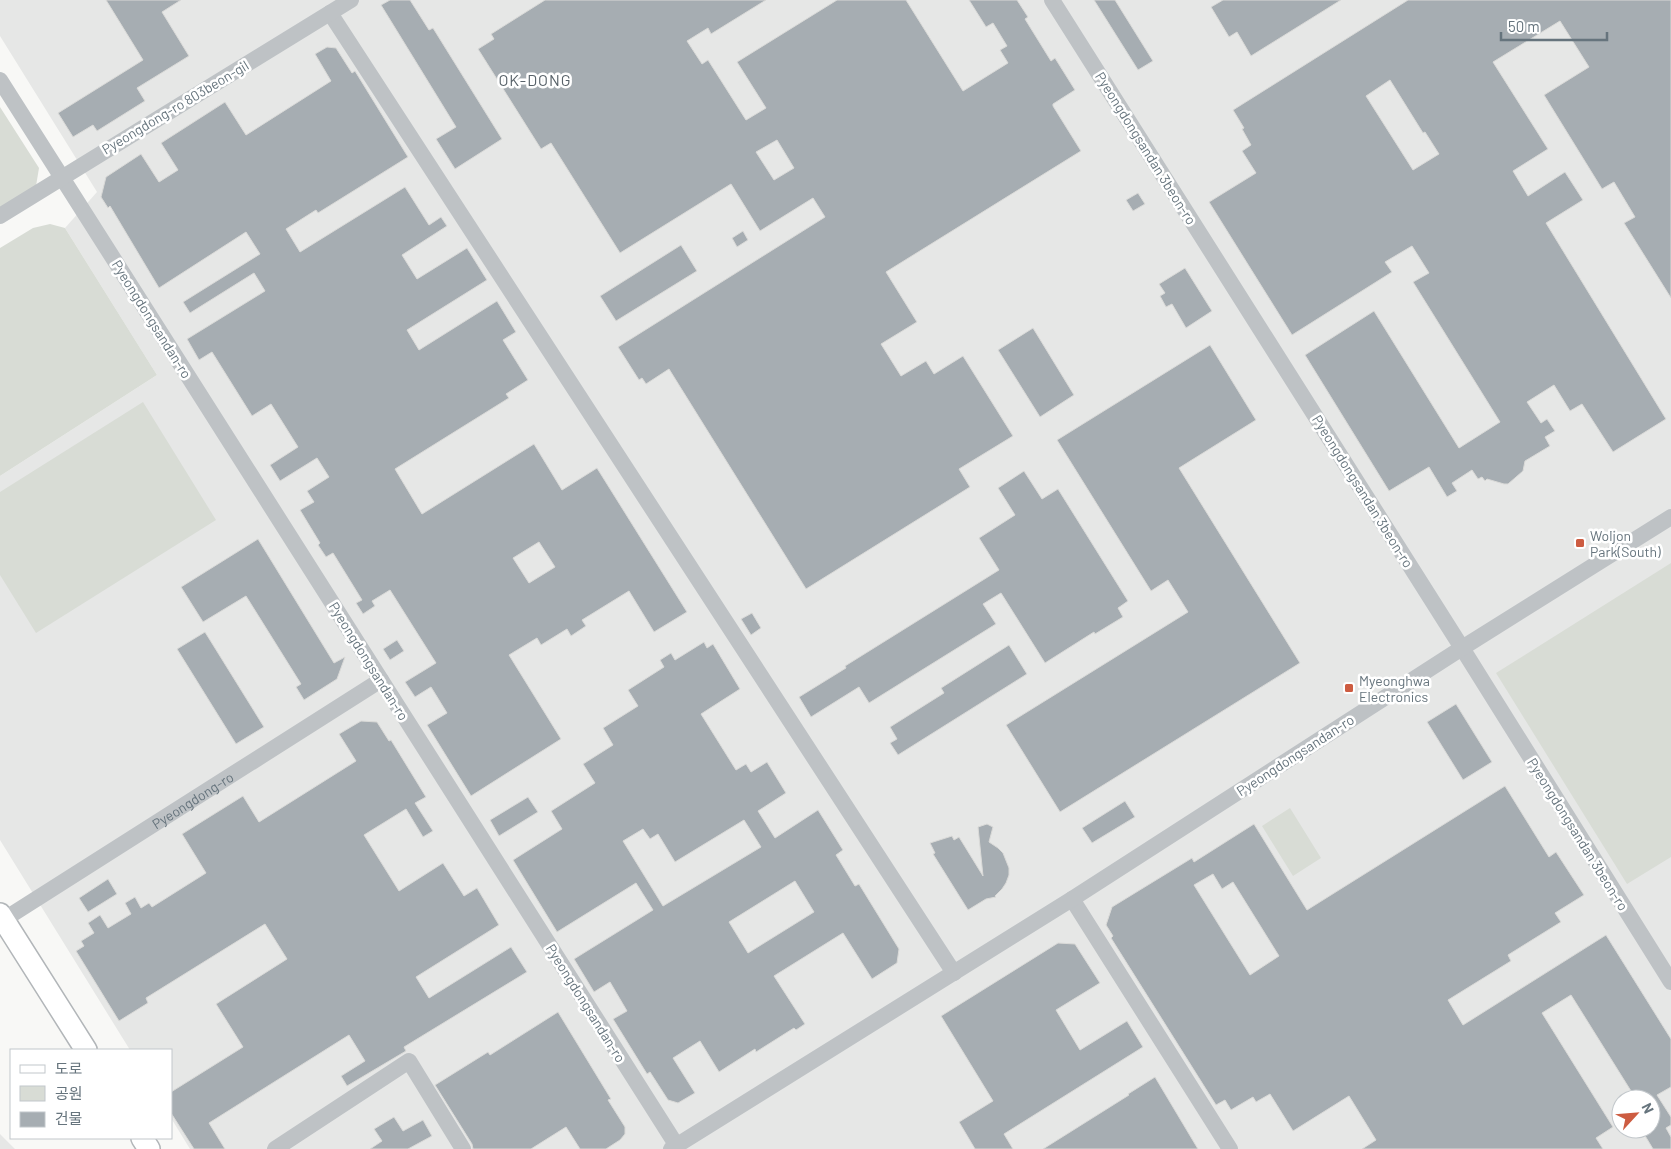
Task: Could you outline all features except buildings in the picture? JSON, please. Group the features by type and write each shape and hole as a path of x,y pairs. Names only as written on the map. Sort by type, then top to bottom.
{"main road":[{"name":"Pyeongdong-ro","path":"1,919 85,1049"}],"street":[{"name":"Pyeongdong-ro 803beon-gil","path":"0,216 351,0"},
{"name":"Pyeongdongsandan 3beon-ro","path":"1052,0 1671,982"},
{"path":"330,13 954,973"},
{"name":"Pyeongdongsandan-ro","path":"0,80 381,680 674,1147 1072,899 1462,648 1671,517"},
{"name":"Pyeongdong-ro","path":"1,919 381,680"},
{"path":"1072,899 1230,1149"},
{"path":"275,1149 409,1061 463,1149"}],"shaded area":[{"path":"0,0 1671,0 1671,1149 190,1149 172,1120 172,1049 129,1049 0,840 0,476 157,375 65,228 97,192 0,36"},
{"path":"0,1134 15,1149 0,1149"}],"green space":[{"path":"0,107 39,168 36,186 0,208"},
{"path":"50,224 65,228 157,375 0,476 0,248 33,228"},
{"path":"143,402 216,520 36,633 0,575 0,492"},
{"path":"1671,563 1671,857 1627,884 1496,673"},
{"path":"1290,808 1321,858 1293,876 1262,826"}],"place":[{"name":"Woljon Park(South)","path":"1580,543"},
{"name":"Myeonghwa Electronics","path":"1349,688"}],"district":[{"name":"OK-DONG","path":"535,79"}]}
